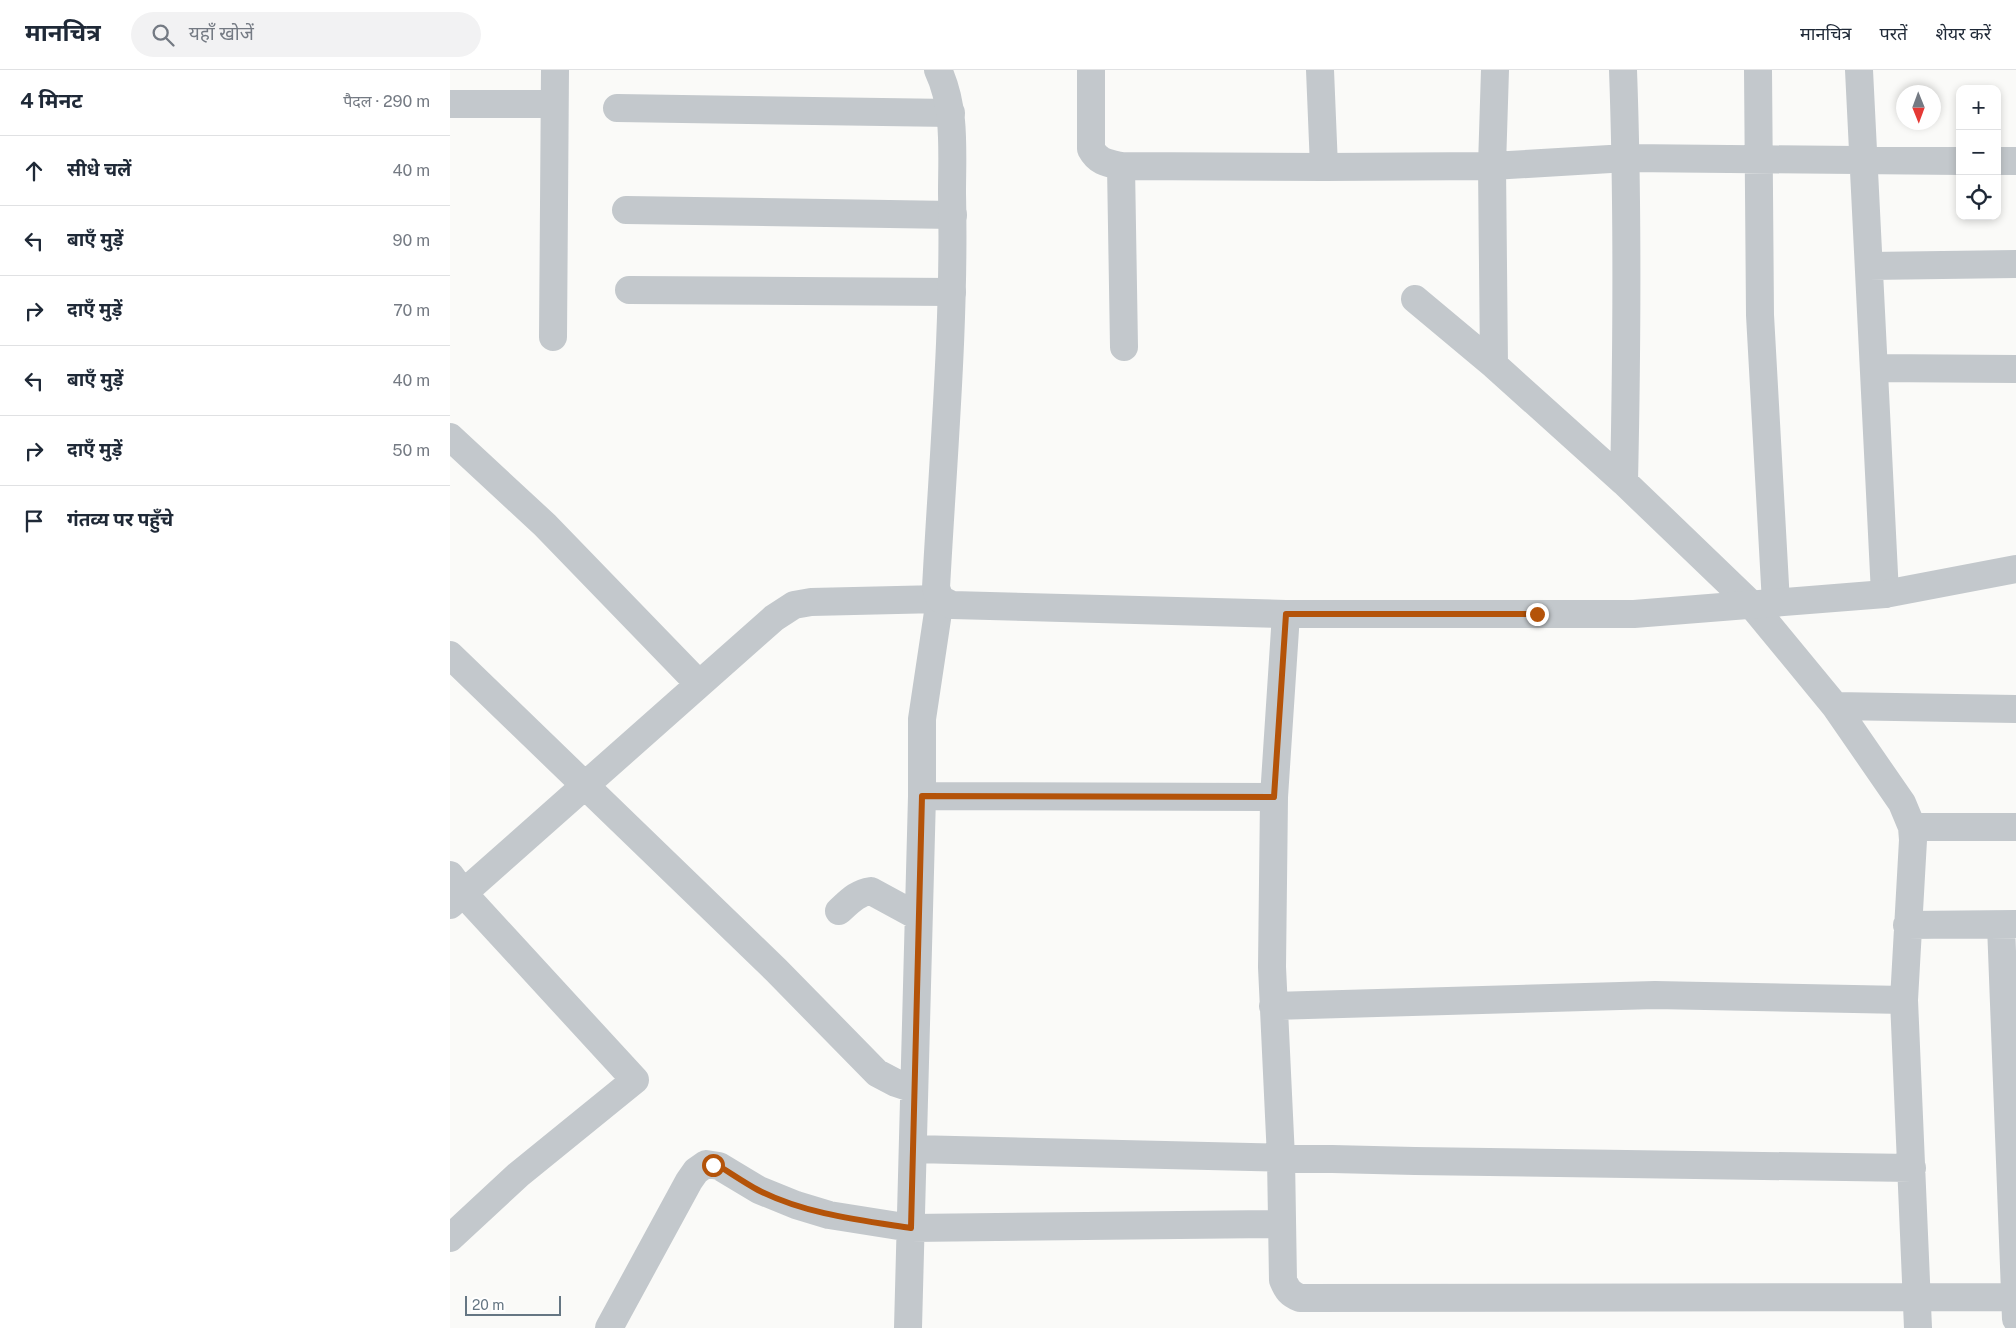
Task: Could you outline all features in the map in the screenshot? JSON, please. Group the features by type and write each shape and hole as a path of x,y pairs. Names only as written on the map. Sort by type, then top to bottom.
{"street":[{"path":"553,337 555,70"},
{"path":"908,1328 922,796 922,719 940,599 936,588 952,292 951,113 943,80 938,70"},
{"path":"1091,70 1091,149 1096,158 1104,163 1121,166 1492,166 1627,158 1956,161"},
{"path":"1320,70 1324,167"},
{"path":"1494,365 1492,166 1495,70"},
{"path":"1623,70 1627,158 1628,319 1624,482"},
{"path":"1758,70 1764,603"},
{"path":"1859,70 1884,594"},
{"path":"450,104 554,104"},
{"path":"617,108 951,113"},
{"path":"2001,161 2016,161"},
{"path":"1121,166 1124,347"},
{"path":"626,210 953,215"},
{"path":"1869,266 2016,264"},
{"path":"629,290 952,292"},
{"path":"1415,299 1494,365 1624,482 1764,603 1902,803 1912,827 1913,840 1904,1000 1918,1328"},
{"path":"1874,368 2016,369"},
{"path":"450,437 545,525 699,684"},
{"path":"450,1238 518,1175 635,1080 454,891 585,785 774,618 794,605 810,602 940,599 952,605 966,606 1286,614 1634,614 1884,594 2016,569"},
{"path":"1286,614 1274,797 1273,1006 1281,1158 1283,1280 1287,1290 1292,1295 1300,1298 2016,1297"},
{"path":"450,655 776,970 877,1073 896,1084 914,1089"},
{"path":"1835,706 2016,709"},
{"path":"922,796 1274,797"},
{"path":"1912,827 2016,827"},
{"path":"839,911 854,897 871,892 918,916"},
{"path":"1907,926 2009,925 2016,1319"},
{"path":"1273,1006 1655,995 1904,1000"},
{"path":"913,1149 1281,1158 1912,1168"},
{"path":"609,1328 689,1181 696,1171 706,1164 719,1166 759,1190 796,1205 829,1215 911,1228 1282,1224"}],"route":[{"path":"713,1165 719,1166 759,1190 796,1205 829,1215 911,1228 922,796 1274,797 1286,614 1537,614"}]}
